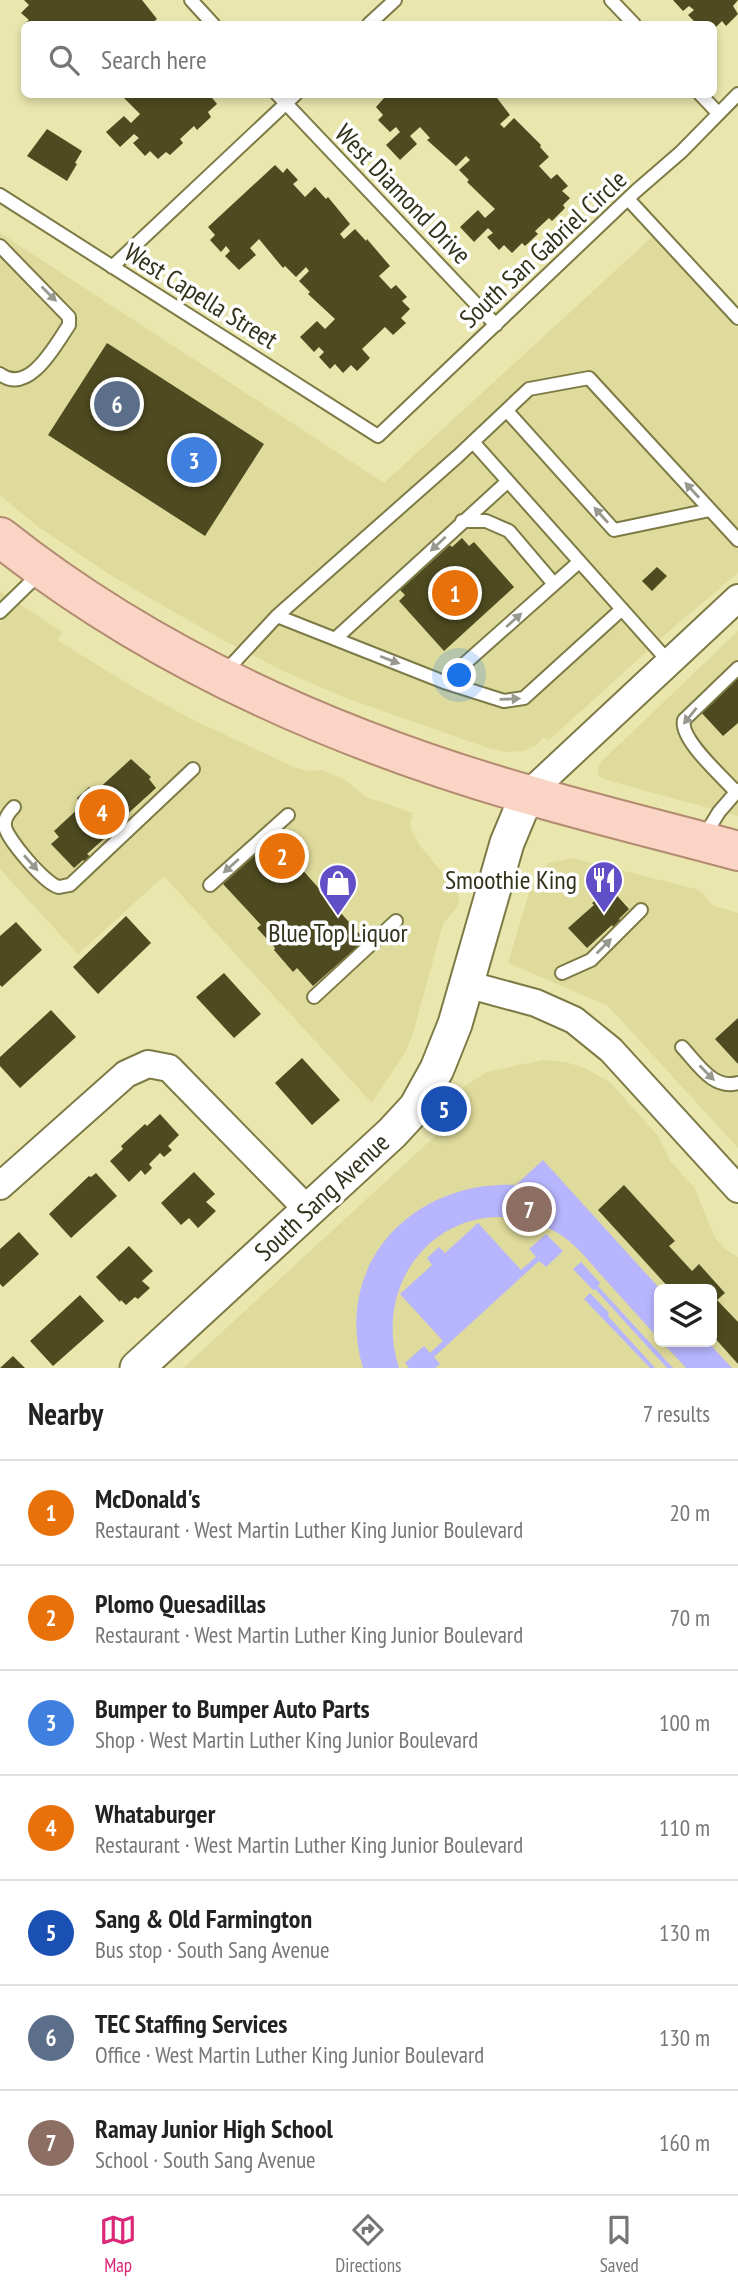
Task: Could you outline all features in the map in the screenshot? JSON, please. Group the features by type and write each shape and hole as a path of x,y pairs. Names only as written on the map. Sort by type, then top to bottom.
{"main road":[{"path":"0,537 43,570 142,636 221,677 350,734 527,795 738,851"}],"street":[{"path":"527,795 738,598"},
{"name":"South Sang Avenue","path":"137,1368 392,1133 416,1107 437,1069 455,1024 506,843 527,795"},
{"path":"466,984 536,1003 574,1020 611,1050 738,1189"},
{"path":"0,1186 126,1074 148,1064 169,1068 308,1210"}],"lane":[{"path":"191,0 210,21"},
{"path":"372,21 395,0"},
{"path":"611,0 632,21"},
{"name":"South San Gabriel Circle","path":"379,436 681,152 738,94"},
{"path":"704,98 718,113"},
{"path":"112,267 281,99"},
{"name":"West Diamond Drive","path":"281,99 496,325"},
{"name":"West Capella Street","path":"0,195 379,436"},
{"path":"628,199 738,318"},
{"path":"0,246 69,317 69,325 37,370 16,379 0,374"},
{"path":"221,677 277,616 529,389 589,378 738,541"},
{"path":"507,411 614,530 710,510"},
{"path":"473,442 669,663"},
{"path":"335,639 507,482"},
{"path":"462,521 486,521 509,531 554,584"},
{"path":"444,682 579,562"},
{"path":"0,612 43,570"},
{"path":"277,616 444,682 504,701 524,698 622,609"},
{"path":"701,841 719,812 737,791 690,741 682,725 684,719 738,668"},
{"path":"14,807 8,813 4,825 8,837 48,882 59,887 69,885 193,769"},
{"path":"211,886 288,815"},
{"path":"562,973 591,960 641,910"},
{"path":"314,997 396,922"},
{"path":"682,1047 715,1081 725,1085 738,1083"}],"shaded area":[{"path":"0,233 384,483 653,236 738,328 738,573 676,625 548,741 544,737 535,746 524,751 507,752 488,748 343,697 285,672 223,640 112,576 37,526 0,495"},
{"path":"0,591 62,632 57,640 191,719 296,768 322,770 347,781 366,797 413,813 410,823 412,832 457,890 459,900 458,906 443,924 406,1051 372,1103 164,876 78,954 0,869"},
{"path":"738,631 738,816 603,779 598,774 602,761"},
{"path":"572,858 696,889 703,893 712,905 738,913 738,1148 608,1006 508,963 530,890 539,873 548,863"},
{"path":"543,1060 565,1062 585,1068 611,1083 658,1136 670,1161 694,1187 715,1238 726,1250 738,1257 738,1368 183,1368 445,1127 462,1088 487,1072"},
{"path":"543,1160 655,1284 654,1333 563,1236 521,1219 487,1218 456,1226 430,1243 410,1268 397,1297 393,1331 399,1368 363,1368 356,1330 359,1295 371,1263 389,1236 414,1213 444,1197 479,1187 516,1185"},
{"path":"478,1223 521,1270 536,1257 529,1249 546,1234 563,1251 546,1267 539,1261 434,1357 440,1364 435,1368 409,1368 405,1363 424,1346 430,1353 443,1341 400,1294 432,1265 427,1258 439,1247 445,1253"},
{"path":"581,1262 600,1283 598,1286 673,1368 667,1368 595,1289 573,1269"},
{"path":"590,1293 655,1368 650,1368 584,1299"},
{"path":"667,1347 713,1347 732,1368 686,1368"}],"building":[{"path":"24,0 142,0 157,19 28,21 21,13 29,5"},
{"path":"673,0 738,0 733,6 738,14 726,26 722,21 717,26 717,21 694,21 688,15 694,10 689,6 683,11"},
{"path":"124,98 212,98 217,104 208,112 211,117 197,130 194,126 180,139 183,143 170,155 166,152 158,159 150,151 145,156 133,143 139,138 134,134 120,147 106,132 124,116 131,123 140,114"},
{"path":"384,98 497,98 510,115 500,124 504,128 514,118 549,157 539,166 551,179 557,174 568,186 562,191 570,198 563,205 565,208 552,221 549,218 535,231 538,234 525,246 522,243 512,253 504,245 499,250 487,237 493,233 488,228 474,242 460,227 478,210 485,218 495,209 467,182 469,180 459,170 470,160 466,156 456,166 427,140 430,138 420,127 410,136 417,144 400,160 386,145 400,132 396,127 390,132 378,120 383,115 376,107"},
{"path":"47,129 82,151 67,181 27,156"},
{"path":"275,165 283,173 287,168 298,180 293,184 305,197 315,187 326,199 328,197 350,224 340,234 344,239 355,229 366,241 367,239 390,266 379,276 391,289 396,285 407,297 402,301 410,309 401,318 406,323 393,335 385,327 362,349 370,358 357,371 351,365 343,373 335,364 330,369 319,357 324,352 319,347 314,352 300,337 317,321 325,329 335,319 308,294 310,292 299,281 309,271 306,267 296,277 285,266 283,268 259,239 250,248 256,255 239,270 225,256 230,251 226,246 221,252 210,240 215,235 208,227"},
{"path":"107,343 264,444 205,536 48,435"},
{"path":"462,538 469,546 474,542 514,587 444,651 399,601 405,595 400,590 450,545 452,547"},
{"path":"657,567 667,576 652,591 642,581"},
{"path":"738,673 738,723 723,736 698,709"},
{"path":"131,759 151,777 149,779 156,788 123,818 127,822 118,830 116,828 87,854 91,857 74,868 51,844 59,837 54,831 81,806 77,798 89,787 95,792"},
{"path":"274,838 365,940 313,986 297,968 293,972 257,928 261,925 223,884"},
{"name":"Smoothie King","path":"611,889 629,909 619,919 621,921 613,927 612,925 587,948 568,928 594,905 592,903"},
{"path":"126,916 151,943 98,994 73,967"},
{"path":"16,922 42,950 2,987 0,936"},
{"path":"224,973 261,1014 234,1038 196,997"},
{"path":"51,1010 76,1037 20,1088 0,1066 0,1057"},
{"path":"738,1018 738,1064 715,1039"},
{"path":"302,1058 340,1100 312,1125 275,1083"},
{"path":"160,1114 179,1135 168,1146 172,1150 164,1157 160,1153 149,1164 152,1168 145,1175 141,1170 129,1182 110,1161 123,1149 121,1146"},
{"path":"194,1172 215,1194 206,1202 216,1211 198,1228 189,1218 181,1225 161,1203"},
{"path":"96,1173 117,1196 71,1238 49,1214 89,1176"},
{"path":"624,1185 675,1241 669,1246 692,1271 699,1264 717,1284 665,1284 598,1210"},
{"path":"19,1232 39,1254 3,1287 0,1284 0,1249"},
{"path":"129,1246 153,1271 142,1281 150,1288 126,1305 96,1277"},
{"path":"717,1284 725,1293 717,1300"},
{"path":"80,1295 104,1321 53,1366 30,1341"},
{"path":"717,1300 738,1322 738,1364 717,1341"},
{"path":"13,1356 25,1368 0,1368"}],"place":[{"name":"TEC Staffing Services","path":"117,404"},
{"name":"Bumper to Bumper Auto Parts","path":"194,460"},
{"name":"McDonald's","path":"455,593"},
{"name":"Whataburger","path":"102,812"},
{"name":"Plomo Quesadillas","path":"282,856"},
{"name":"Smoothie King","path":"604,914"},
{"name":"Blue Top Liquor","path":"338,917"},
{"name":"Sang & Old Farmington","path":"444,1109"},
{"name":"Ramay Junior High School","path":"529,1209"}]}
